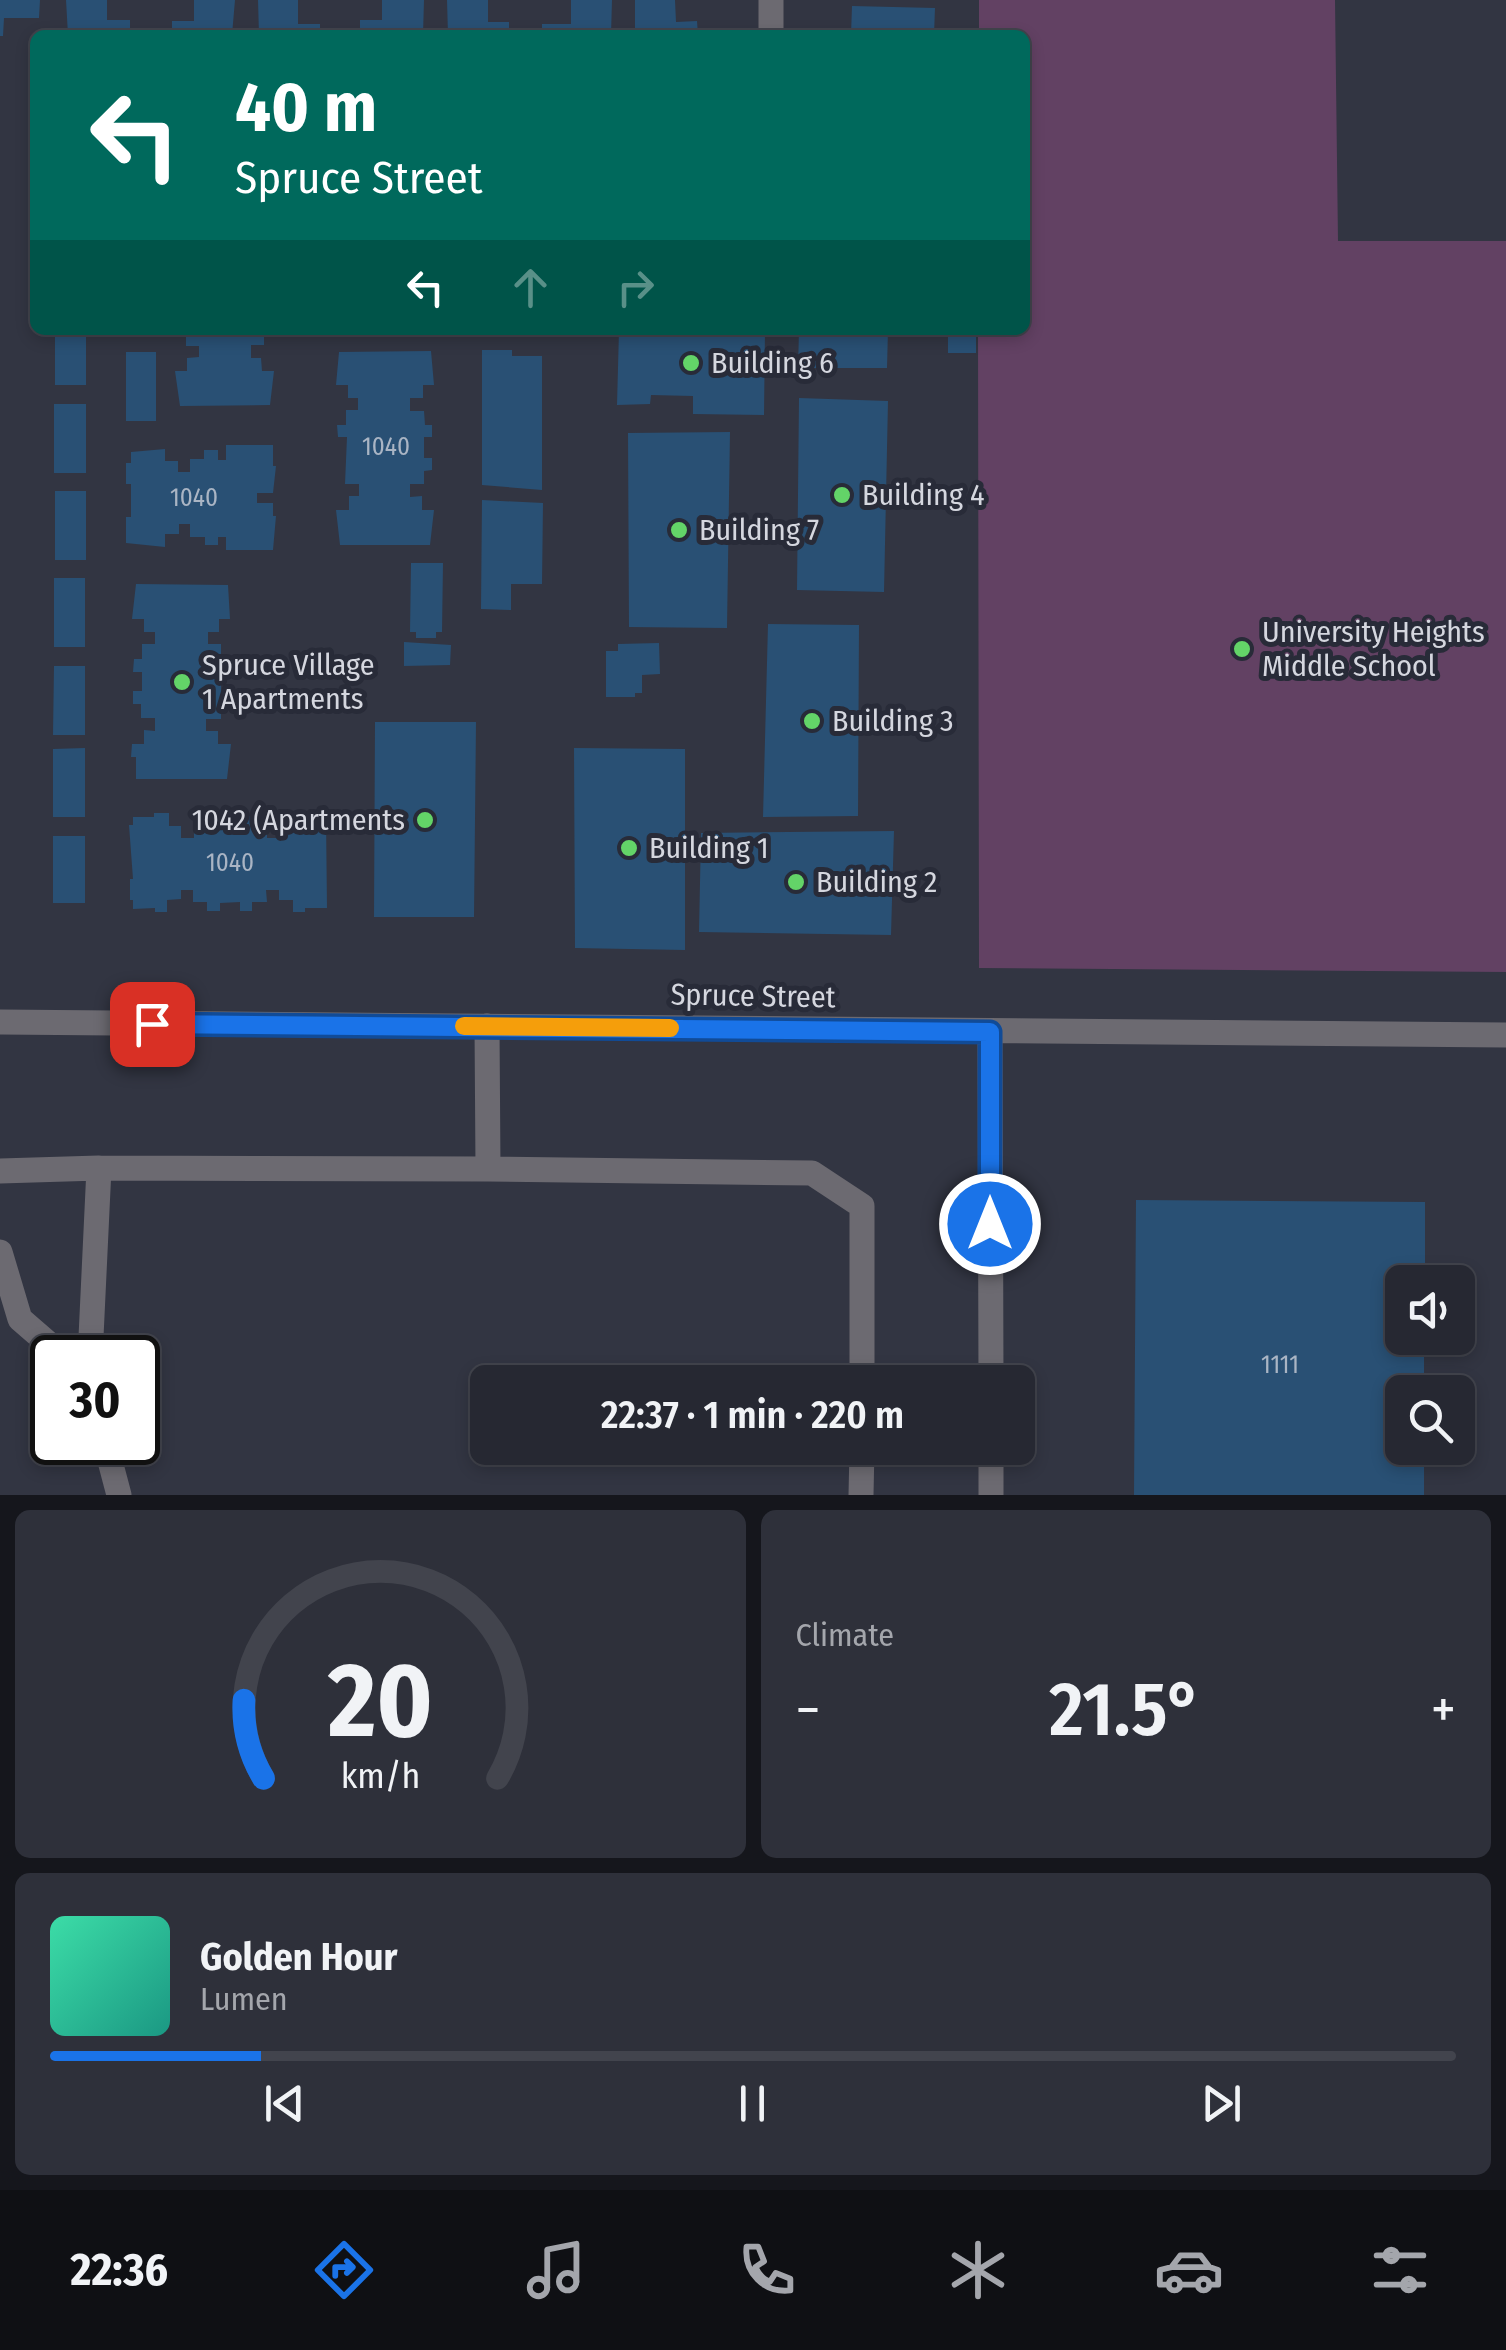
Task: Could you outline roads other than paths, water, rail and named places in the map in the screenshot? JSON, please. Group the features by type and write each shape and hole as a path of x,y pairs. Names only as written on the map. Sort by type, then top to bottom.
{"street":[{"path":"771,0 771,30"},
{"name":"Spruce Street","path":"0,1022 1506,1035"},
{"path":"487,1026 488,1170"},
{"path":"990,1032 991,1365"},
{"path":"91,1335 99,1168"},
{"path":"0,1171 99,1168 812,1173 862,1206 862,1365"},
{"path":"0,1252 20,1320 38,1335"},
{"path":"111,1465 119,1495"},
{"path":"862,1465 862,1495"},
{"path":"991,1465 991,1495"}],"place":[{"name":"Building 6","path":"691,363"},
{"name":"Building 4","path":"842,495"},
{"name":"Building 7","path":"679,530"},
{"name":"University Heights Middle School","path":"1242,649"},
{"name":"Spruce Village 1 Apartments","path":"182,682"},
{"name":"Building 3","path":"812,721"},
{"name":"1042 (Apartments","path":"425,820"},
{"name":"Building 1","path":"629,848"},
{"name":"Building 2","path":"796,882"}]}
